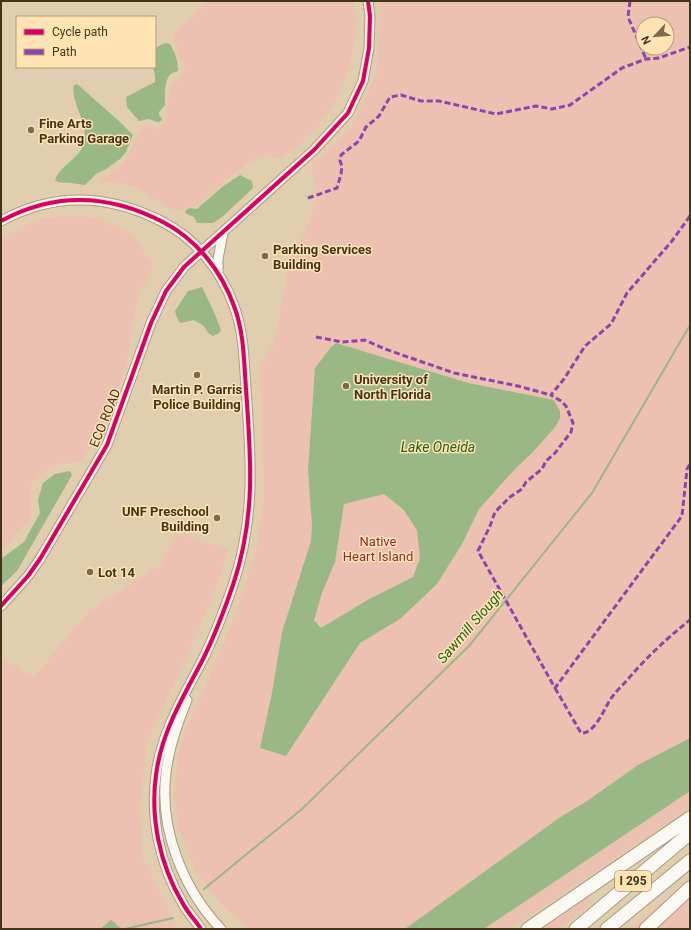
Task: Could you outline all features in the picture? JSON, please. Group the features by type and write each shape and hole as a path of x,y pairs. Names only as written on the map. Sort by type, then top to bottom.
{"highway":[{"path":"528,929 690,818"},
{"name":"I 295","path":"576,929 690,833"},
{"name":"I 295","path":"607,929 690,861"},
{"name":"I 295","path":"615,929 690,869"},
{"path":"646,929 690,888"}],"street":[{"name":"ECO ROAD","path":"1,606 16,591 32,570 107,445 157,309 174,279 184,267 314,150 348,113 362,81 369,48 370,16 368,1"},
{"path":"1,221 10,216 43,204 70,200 94,200 125,206 159,220 188,237 218,273 235,306 242,340 251,453 251,490 248,521 240,564 224,610 202,660 176,726 170,750 165,784 166,810 173,845 181,868 205,912 221,929"},
{"path":"218,273 219,245 223,233"},
{"path":"201,929 182,903 168,874 159,844 154,797 160,752 168,727 202,660"}],"green space":[{"path":"209,1 353,1 357,22 355,44 340,93 319,125 295,149 278,159 271,156 258,158 240,169 197,206 190,206 180,211 168,208 136,187 99,181 120,166 130,154 134,140 146,123 156,129 166,122 170,90 185,69 172,35"},
{"path":"379,1 690,1 690,738 638,765 587,801 559,818 405,929 249,929 219,902 195,870 178,827 173,792 181,739 205,688 235,615 257,546 264,495 260,368 275,341 290,256 306,230 318,198 311,164 325,154 351,128 376,74 381,16","holes":["336,343 469,383 554,400 556,426 479,509 462,544 437,584 400,619 360,643 286,756 260,748 272,693 282,632 311,541 312,525 308,470 315,368 330,347"]},
{"path":"70,216 98,218 133,235 153,265 148,279 140,291 133,318 129,354 115,403 96,438 80,462 64,463 52,467 31,485 31,518 1,550 1,238 37,219"},
{"name":"Native Heart Island","path":"384,494 403,509 417,530 420,558 413,577 371,598 321,628 314,620 340,527 344,504"},
{"path":"177,531 228,550 224,566 195,639 147,742 140,805 142,854 177,929 122,929 111,920 100,929 1,929 1,661 4,659 34,677 89,611 161,565"},
{"path":"690,791 690,808 510,929 484,929"},
{"path":"690,879 690,884 641,929 630,929"},
{"path":"690,893 690,929 651,929"},
{"path":"588,895 592,901 560,929 540,929"}],"water":[{"path":"165,43 170,44 177,60 178,71 171,74 167,81 165,105 159,112 162,119 161,121 157,122 149,119 139,121 127,107 126,97 155,82 153,68 156,68 156,48"},
{"path":"77,84 133,135 126,152 120,159 96,174 85,185 61,183 55,180 57,175 77,155 83,146 85,137 84,129 73,92 74,85"},
{"path":"240,175 252,181 253,187 222,217 213,223 197,223 194,217 185,213 186,210 190,208 197,209 222,187"},
{"path":"202,287 221,330 213,336 208,333 204,326 194,320 180,323 175,311 188,291"},
{"name":"Lake Oneida","path":"336,343 469,383 554,400 560,411 560,418 556,426 534,451 515,469 479,509 462,544 437,584 400,619 360,643 286,756 260,748 272,693 282,632 311,541 312,525 308,470 315,368 331,347","holes":["384,494 403,509 417,530 420,558 413,577 371,598 321,628 314,620 322,593 335,562 344,504"]},
{"path":"70,471 72,475 17,571 1,586 1,559 24,542 40,513 38,500 43,483 55,474"},
{"path":"690,738 690,791 484,929 405,929 559,818 587,801 638,765"},
{"path":"111,920 122,929 100,929"}],"waterway":[{"name":"Sawmill Slough","path":"204,889 302,809 469,646 592,493 690,325"},
{"path":"125,929 173,918"}],"marked path":[{"path":"630,1 628,17 646,59"},
{"path":"308,198 337,188 342,166 340,161 341,155 359,141 366,127 379,116 390,97 401,95 421,101 439,101 496,114 536,106 552,109 570,105 622,68 646,59 659,58 690,47"},
{"path":"690,216 672,241 627,293 611,324 585,346 564,379 551,395 566,406 573,423 571,432 555,453 546,461 542,469 526,482 522,489 510,497 495,512 478,551 555,688 682,516 687,469 690,464"},
{"path":"316,337 342,342 365,340 385,349 454,373 518,386 551,395"},
{"path":"555,688 581,733 591,730 616,692 658,648 690,620"}],"cycle path":[{"path":"1,606 28,576 40,559 107,445 151,323 166,291 184,267 314,150 348,113 363,81 369,48 370,16 368,1"},
{"path":"1,221 41,205 61,201 82,200 102,202 122,206 143,213 175,229 186,237 206,257 215,268 229,293 240,326 243,347 250,463 249,511 245,535 233,585 218,624 206,654 173,717 162,745 154,791 154,808 158,841 168,873 184,906 201,929"}],"place":[{"name":"Fine Arts Parking Garage","path":"31,130"},
{"name":"Parking Services Building","path":"265,256"},
{"name":"Martin P. Garris Police Building","path":"197,375"},
{"name":"University of North Florida","path":"346,386"},
{"name":"UNF Preschool Building","path":"217,518"},
{"name":"Lot 14","path":"90,572"}]}
